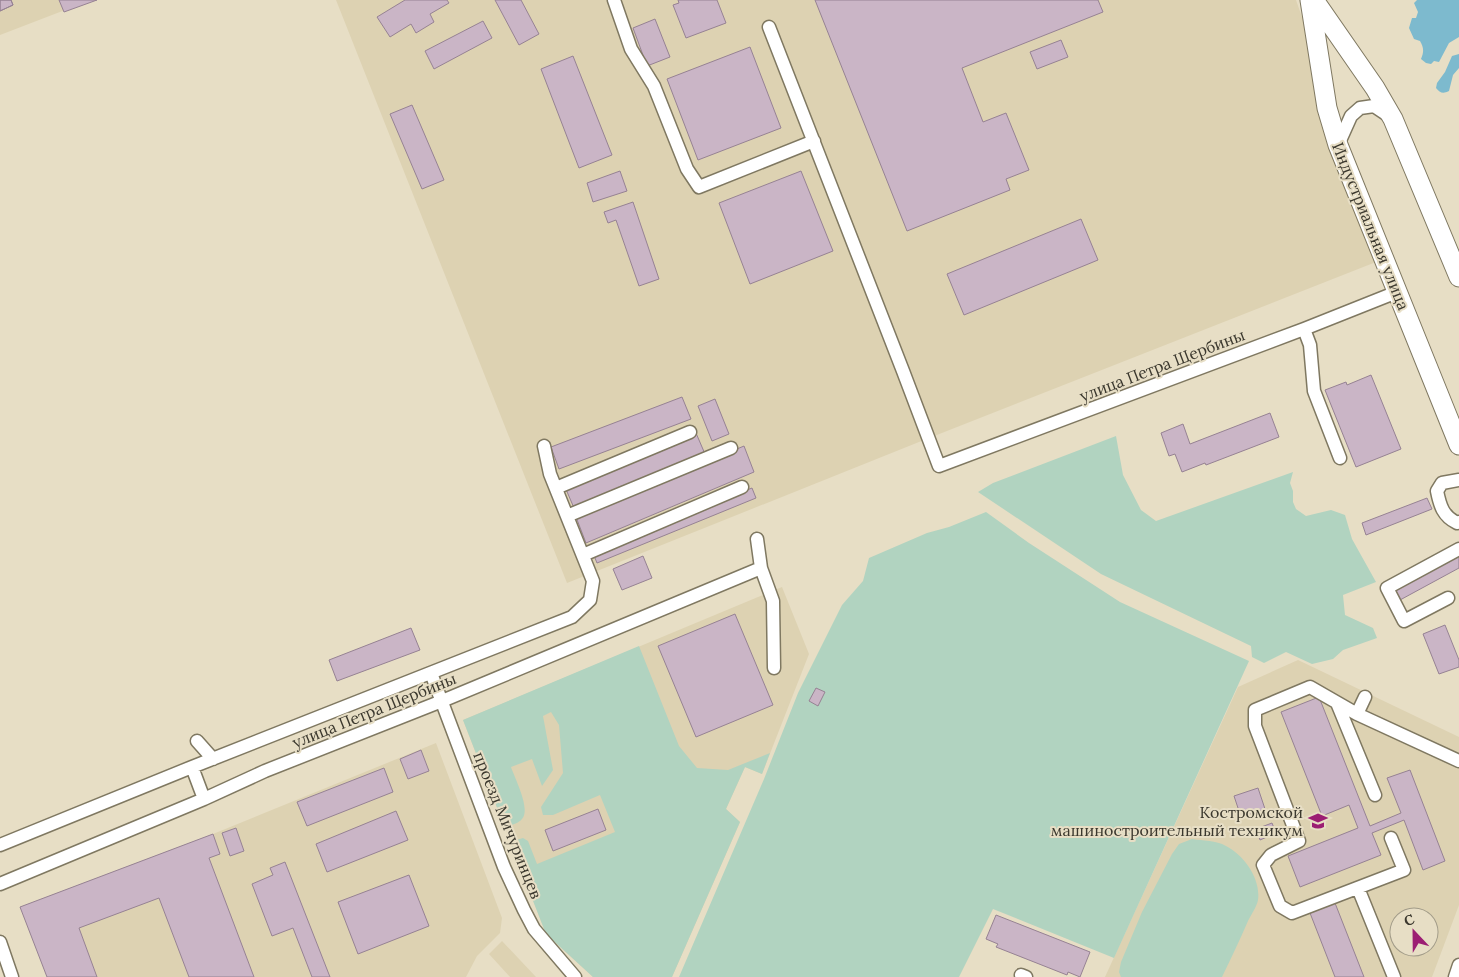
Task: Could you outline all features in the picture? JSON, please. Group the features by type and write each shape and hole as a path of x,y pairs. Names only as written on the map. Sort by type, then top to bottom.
{"highway":[{"name":"Индустриальная улица","path":"1310,0 1327,108 1338,145 1458,442"},
{"path":"1314,0 1375,88 1393,119 1459,277"}],"street":[{"path":"614,0 631,49 654,86 687,169 699,187 814,140 769,27"},
{"path":"1338,145 1350,116 1360,108 1374,106 1393,119"},
{"name":"улица Петра Щербины","path":"814,140 939,466 1304,329 1397,292"},
{"path":"1304,329 1310,345 1314,391 1340,458"},
{"path":"556,488 690,432"},
{"path":"0,845 572,617 590,600 593,581 550,474 544,446"},
{"path":"568,516 730,448"},
{"path":"1459,480 1442,483 1437,491 1441,508 1449,519 1457,523 1459,522"},
{"path":"583,554 742,487"},
{"path":"757,539 761,568 773,601 774,668"},
{"path":"1448,598 1404,622 1387,588 1459,549"},
{"name":"улица Петра Щербины","path":"0,884 204,799 265,771 442,701 761,568"},
{"name":"проезд Мичуринцев","path":"431,673 504,867 524,910 534,929 575,977"},
{"path":"1391,838 1404,870 1292,913 1280,906 1264,865 1271,855 1299,842 1255,726 1255,710 1310,687 1356,714 1459,761"},
{"path":"1356,714 1365,697"},
{"path":"1337,703 1375,795"},
{"path":"196,741 212,759"},
{"path":"192,767 204,799"},
{"path":"1358,888 1394,977"},
{"path":"0,942 12,977"},
{"path":"1454,977 1459,965"}],"shaded area":[{"path":"0,0 91,0 0,35"},
{"path":"336,0 1296,0 1303,20 1321,114 1376,262 567,583"},
{"path":"782,587 809,654 762,774 745,767 726,809 740,822 672,977 593,977 546,934 463,720"},
{"name":"Костромской машиностроительный техникум","path":"1298,660 1459,737 1459,905 1432,977 1105,977 1238,687"},
{"path":"436,743 502,918 500,933 477,956 466,977 47,977 20,907 213,834"},
{"path":"502,941 536,977 510,977 489,954"}],"green space":[{"path":"1116,436 1123,475 1141,510 1156,521 1293,472 1290,483 1296,509 1306,516 1331,510 1345,515 1352,539 1376,582 1343,595 1345,615 1373,628 1377,638 1343,650 1333,659 1312,664 1286,652 1264,663 1252,657 1251,646 1101,574 978,492 993,483"},
{"path":"986,512 1029,543 1120,602 1249,661 1114,958 993,909 959,977 679,977 764,779 798,693 842,605 863,581 869,558 927,533 949,527"},
{"path":"639,646 679,746 697,768 728,770 770,753 762,774 745,767 726,809 740,822 672,977 593,977 546,934 510,842 523,838 528,841 537,864 615,832 600,795 553,815 543,815 541,807 563,773 559,725 551,712 543,716 553,770 542,786 532,759 511,767 525,808 522,819 505,828 463,720"},
{"path":"1192,839 1218,843 1233,850 1250,869 1257,884 1258,900 1255,908 1222,977 1121,977 1119,972 1121,962 1142,912 1172,854 1179,844"}],"water":[{"path":"1417,0 1459,0 1459,37 1449,43 1439,62 1434,61 1431,64 1421,59 1422,46 1420,41 1414,39 1409,28 1412,18 1416,18 1418,12 1414,3"},
{"path":"1459,54 1459,68 1453,75 1449,91 1440,92 1436,88 1437,83 1445,72 1452,56"}],"building":[{"path":"0,0 11,0 13,5 0,11"},
{"path":"0,0 11,0 13,5 0,11"},
{"path":"59,0 97,0 64,12"},
{"path":"405,0 447,0 449,3 430,14 434,22 416,33 411,24 390,37 377,17"},
{"path":"495,0 521,0 539,34 519,45"},
{"path":"678,0 717,0 726,23 686,38 673,5 679,3"},
{"path":"815,0 1098,0 1103,12 962,68 983,122 1006,113 1029,170 1006,179 1010,190 907,231"},
{"path":"655,19 670,57 647,66 633,28"},
{"path":"483,21 492,38 434,69 425,51"},
{"path":"1061,40 1068,57 1037,69 1030,52"},
{"path":"750,47 781,128 698,160 667,79"},
{"path":"573,56 612,155 579,168 541,69"},
{"path":"412,105 444,180 422,189 390,114"},
{"path":"620,171 627,191 593,202 587,183"},
{"path":"801,171 833,251 750,284 719,203"},
{"path":"633,202 659,279 639,286 616,220 608,223 604,212"},
{"path":"1081,219 1098,260 964,315 947,274"},
{"path":"1371,375 1401,449 1356,467 1325,390 1346,382 1347,385"},
{"path":"682,397 691,419 559,469 551,447"},
{"path":"715,399 729,434 712,441 698,406"},
{"path":"1270,413 1279,437 1206,465 1205,463 1182,472 1175,454 1169,456 1161,433 1183,424 1190,444"},
{"path":"696,433 705,454 574,508 565,487"},
{"path":"744,446 754,472 586,543 576,517"},
{"path":"752,488 756,498 597,563 593,553"},
{"path":"1427,498 1432,509 1366,535 1362,523"},
{"path":"1459,553 1459,568 1400,600 1394,589"},
{"path":"643,556 652,578 622,590 613,569"},
{"path":"735,614 773,705 696,737 658,646"},
{"path":"1445,625 1459,660 1459,667 1439,674 1423,634"},
{"path":"411,628 420,650 337,681 329,660"},
{"path":"816,688 825,692 818,706 809,701"},
{"path":"1319,697 1370,826 1401,813 1387,778 1410,770 1445,861 1423,870 1404,820 1372,833 1381,855 1300,887 1288,856 1358,828 1349,805 1322,816 1281,712"},
{"path":"421,750 429,771 408,779 400,759"},
{"path":"384,768 393,792 307,826 297,802"},
{"path":"1258,788 1265,809 1241,817 1234,796"},
{"path":"598,809 606,830 553,851 545,830"},
{"path":"396,811 408,840 327,872 316,844"},
{"path":"1272,823 1276,833 1260,840 1256,829"},
{"path":"236,828 244,851 230,856 222,833"},
{"path":"213,834 220,854 209,858 254,977 189,977 159,898 79,928 97,977 47,977 20,907"},
{"path":"285,862 330,977 312,977 293,928 272,936 252,884 273,875 270,868"},
{"path":"409,875 429,926 358,954 338,902"},
{"path":"1335,903 1364,977 1335,977 1310,913"},
{"path":"996,915 1090,952 1080,977 1068,972 1067,975 996,947 998,944 986,939"}],"place":[{"name":"Костромской машиностроительный техникум","path":"1318,821"}]}
